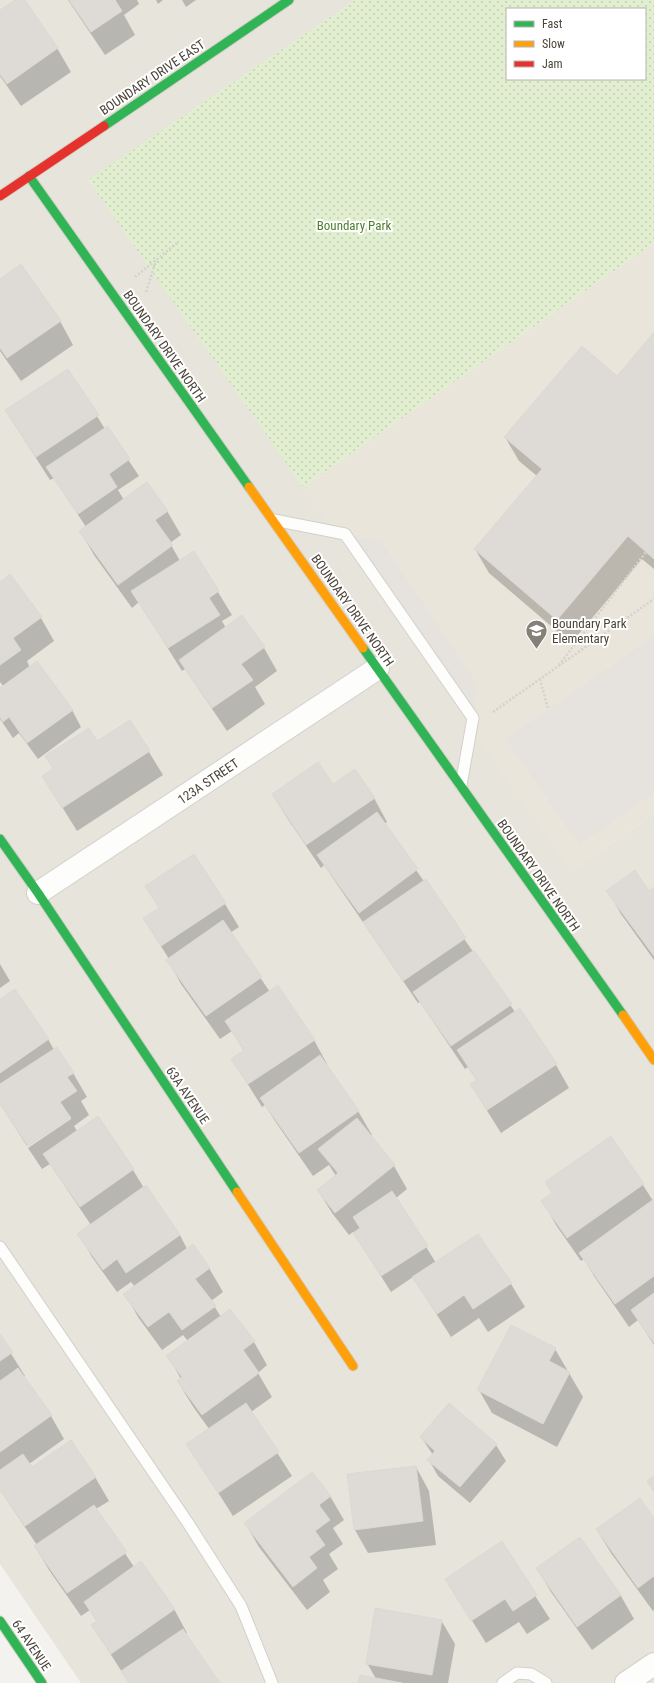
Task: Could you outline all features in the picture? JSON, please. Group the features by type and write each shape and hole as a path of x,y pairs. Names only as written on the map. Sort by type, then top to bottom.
{"street":[{"name":"BOUNDARY DRIVE EAST","path":"0,196 289,0"},
{"name":"BOUNDARY DRIVE NORTH","path":"29,176 654,1060"},
{"name":"123A STREET","path":"38,893 378,668"},
{"name":"63A AVENUE","path":"0,839 38,893 353,1366"},
{"name":"64 AVENUE","path":"0,1621 42,1683"},
{"path":"626,1683 654,1664"}],"lane":[{"path":"273,520 345,534 473,718 461,786"},
{"path":"0,1247 188,1523 241,1606 272,1683"},
{"path":"503,1683 517,1673 531,1674 546,1683"}],"path":[{"path":"135,277 177,243"},
{"path":"146,292 156,261"},
{"path":"557,667 646,552"},
{"path":"492,712 654,599"},
{"path":"540,679 548,709"}],"shaded area":[{"path":"0,0 356,0 89,180 572,871 654,814 654,1683 81,1683 0,1564"},
{"name":"Boundary Park Elementary","path":"654,243 654,814 572,871 303,487"},
{"path":"345,534 381,542 477,683 473,718"},
{"path":"654,636 654,793 579,845 506,739"}],"green space":[{"name":"Boundary Park","path":"356,0 654,0 654,243 303,487 88,180"}],"building":[{"path":"15,0 25,0 58,48 7,84 0,74 0,10"},
{"path":"69,0 115,0 122,11 91,32"},
{"path":"21,264 61,321 7,358 0,348 0,279"},
{"path":"654,332 654,559 628,536 557,620 474,549 542,469 504,437 582,346 617,376"},
{"path":"68,369 99,415 36,457 5,410"},
{"path":"108,426 130,459 109,474 117,487 78,514 46,467"},
{"path":"147,482 168,511 155,520 173,545 118,585 79,531"},
{"path":"194,551 219,591 209,598 220,615 168,648 131,591"},
{"path":"10,574 42,617 13,638 21,650 0,665 0,582"},
{"path":"242,615 265,647 241,664 253,680 212,708 179,660"},
{"path":"37,661 73,710 27,743 9,717 3,722 0,717 0,688"},
{"path":"130,720 150,751 62,808 42,776 53,769 45,756 89,728 97,741"},
{"path":"318,762 333,784 355,769 375,798 306,845 272,794"},
{"path":"377,812 418,869 359,913 317,855"},
{"path":"194,854 226,903 161,946 143,918 159,908 145,886"},
{"path":"635,870 649,891 654,887 654,956 606,891"},
{"path":"426,879 466,938 403,981 363,922"},
{"path":"223,920 262,977 206,1016 166,960"},
{"path":"474,950 512,1004 451,1046 413,992"},
{"path":"278,985 315,1040 248,1084 231,1059 244,1050 225,1021"},
{"path":"15,989 49,1039 0,1073 0,999"},
{"path":"520,1008 557,1064 487,1110 470,1084 477,1080 457,1050"},
{"path":"57,1047 74,1073 67,1077 77,1091 60,1102 71,1118 28,1146 0,1104 0,1084"},
{"path":"320,1055 359,1111 299,1153 260,1098"},
{"path":"98,1116 134,1169 80,1207 43,1154"},
{"path":"357,1118 395,1165 335,1213 317,1190 338,1173 318,1149"},
{"path":"611,1136 644,1184 567,1238 541,1201 552,1193 545,1182"},
{"path":"146,1185 180,1235 126,1273 117,1259 103,1270 77,1234"},
{"path":"392,1191 428,1246 381,1276 353,1233 360,1228 353,1217"},
{"path":"654,1199 654,1276 615,1304 579,1253"},
{"path":"478,1234 512,1283 473,1309 464,1295 437,1314 412,1277"},
{"path":"193,1244 210,1268 195,1279 216,1306 182,1330 169,1312 148,1327 123,1294"},
{"path":"654,1293 654,1343 631,1310"},
{"path":"230,1309 255,1341 243,1350 259,1373 202,1415 177,1381 182,1377 166,1356"},
{"path":"511,1325 556,1348 549,1361 570,1372 543,1424 477,1390"},
{"path":"0,1334 13,1352 0,1361"},
{"path":"18,1368 52,1415 0,1452 0,1381"},
{"path":"246,1403 279,1452 218,1493 186,1444"},
{"path":"449,1403 497,1444 460,1487 427,1460 435,1451 420,1437"},
{"path":"71,1440 96,1477 25,1526 0,1490 0,1470 23,1454 32,1467"},
{"path":"416,1466 423,1521 354,1530 347,1474"},
{"path":"312,1472 331,1496 319,1505 330,1520 315,1531 325,1545 309,1557 317,1568 293,1587 244,1523"},
{"path":"654,1476 654,1492 647,1481"},
{"path":"640,1498 654,1518 654,1576 638,1588 596,1529"},
{"path":"94,1505 127,1552 67,1593 34,1546"},
{"path":"580,1537 621,1595 577,1627 536,1568"},
{"path":"502,1541 537,1595 513,1611 505,1599 471,1621 445,1579"},
{"path":"141,1561 175,1609 111,1654 91,1625 97,1621 84,1602"},
{"path":"375,1608 442,1620 432,1675 366,1664"},
{"path":"183,1629 220,1683 129,1683 121,1671"},
{"path":"360,1675 402,1683 358,1683"}],"traffic: fast":[{"path":"104,126 289,0"},
{"path":"29,176 249,487"},
{"path":"363,648 623,1015"},
{"path":"0,839 38,893 237,1192"},
{"path":"0,1621 42,1683"}],"traffic: slow":[{"path":"249,487 363,648"},
{"path":"623,1015 654,1060"},
{"path":"237,1192 353,1366"}],"traffic: jam":[{"path":"0,196 104,126"}],"place":[{"name":"Boundary Park Elementary","path":"536,650"}]}
